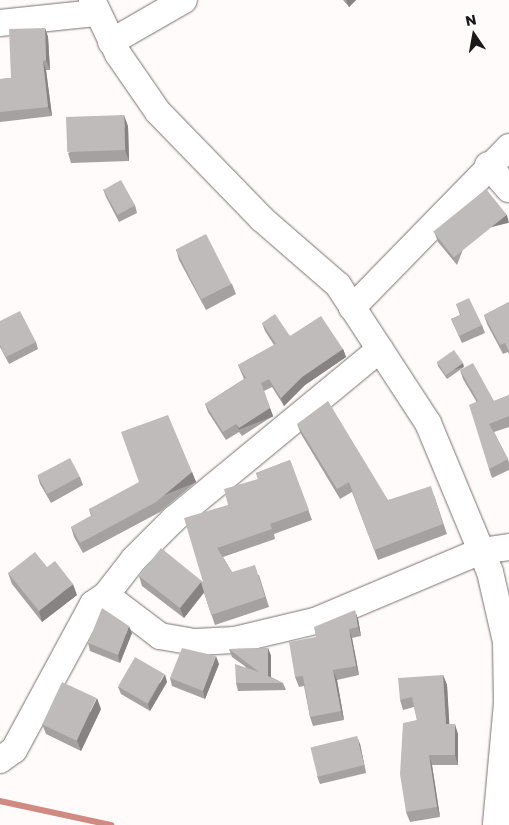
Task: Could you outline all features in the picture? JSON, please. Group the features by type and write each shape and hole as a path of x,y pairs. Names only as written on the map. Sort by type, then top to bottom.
{"street":[{"path":"112,42 184,0"},
{"path":"0,23 94,7 112,42 158,112 262,219 338,285 428,423 481,552 506,642 507,702 496,825"},
{"path":"352,308 397,266 488,165 509,147"},
{"path":"488,165 509,189"},
{"path":"0,760 14,750 93,604 106,595 174,519 380,349"},
{"path":"106,595 160,636 194,642 235,640 360,605 481,552 509,547"}],"building":[{"path":"45,28 46,60 43,61 48,107 0,112 0,79 11,78 9,29"},
{"path":"124,115 125,150 67,152 66,117"},
{"path":"121,180 135,205 118,215 104,190"},
{"path":"486,189 507,215 454,257 433,232"},
{"path":"206,234 231,284 201,299 176,249"},
{"path":"469,298 482,325 459,336 451,319 461,315 456,304"},
{"path":"509,302 509,352 505,343 500,345 484,315"},
{"path":"20,311 36,342 6,357 0,345 0,321"},
{"path":"275,314 290,336 321,316 343,349 302,377 281,398 269,379 261,383 270,408 239,428 236,424 223,432 205,404 246,378 238,365 276,344 262,323"},
{"path":"454,350 463,363 446,375 437,362"},
{"path":"473,363 494,401 509,395 509,416 489,424 508,459 489,469 469,405 478,401 481,406 460,370"},
{"path":"328,401 388,500 431,486 443,524 374,550 349,482 337,489 297,424"},
{"path":"168,415 192,472 156,502 80,543 71,527 92,515 89,509 139,482 121,432"},
{"path":"70,458 80,477 47,494 37,475"},
{"path":"290,460 309,510 270,524 272,529 217,548 232,572 255,565 265,597 211,615 201,582 180,608 139,576 161,548 203,582 184,518 228,505 224,489 258,479 256,473"},
{"path":"35,552 47,567 55,561 73,584 39,611 8,573"},
{"path":"102,608 129,626 118,655 88,643"},
{"path":"355,610 358,627 349,629 356,666 333,670 341,711 310,717 303,676 295,677 289,642 316,637 314,627"},
{"path":"182,648 216,656 203,691 170,678"},
{"path":"268,648 268,676 283,683 236,683 235,664 259,672 229,649"},
{"path":"135,657 164,674 147,703 118,686"},
{"path":"443,675 446,724 455,724 455,755 429,755 437,807 406,812 400,774 403,723 417,720 412,697 400,700 398,678"},
{"path":"62,682 96,698 77,741 42,725"},
{"path":"357,736 364,765 318,777 310,748"}],"waterway":[{"path":"0,801 111,825"}]}
